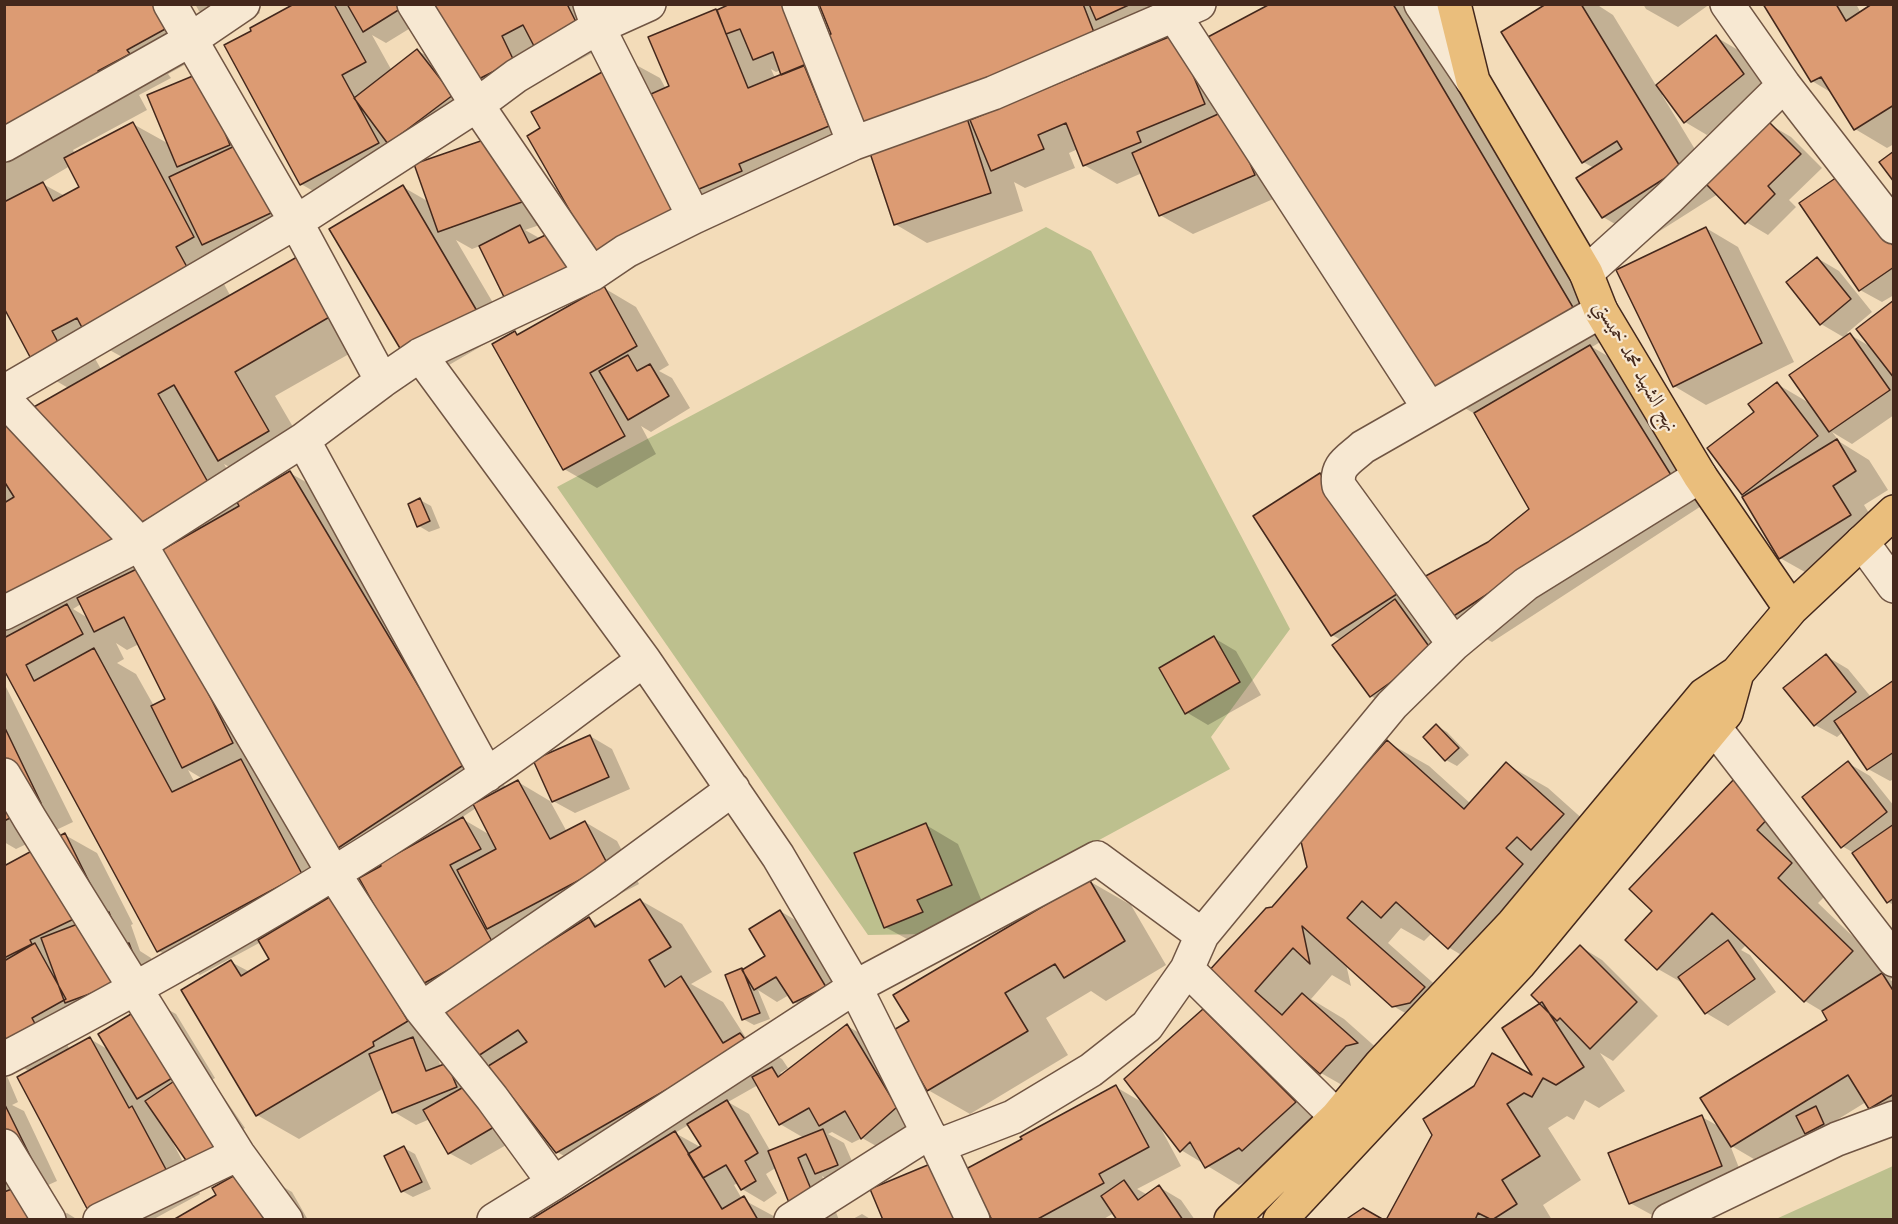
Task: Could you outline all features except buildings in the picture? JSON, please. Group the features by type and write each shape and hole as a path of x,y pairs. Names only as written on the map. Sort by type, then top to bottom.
{"main road":[{"name":"نهج الشهيد محمد خميستي","path":"1454,4 1473,81 1587,273 1600,311 1700,476 1791,609"},
{"path":"1231,1220 1337,1117 1381,1064 1513,924 1704,695 1737,673 1791,609 1893,512"},
{"path":"1280,1220 1519,964 1726,713 1737,673"}],"street":[{"path":"170,4 296,222 382,381"},
{"path":"4,145 190,40 243,4"},
{"path":"414,4 477,105 592,274"},
{"path":"4,393 296,222 477,105 594,16 649,4"},
{"path":"799,4 854,143"},
{"path":"1421,4 1473,81"},
{"path":"1727,4 1784,85 1893,226"},
{"path":"4,614 140,544 303,440 420,355 592,274 626,251 854,143 993,93 1186,10 1429,408"},
{"path":"594,16 694,218"},
{"path":"1587,273 1669,198 1784,85"},
{"path":"1454,644 1339,486 1338,469 1364,447 1600,311"},
{"path":"420,355 644,660 778,856 855,987 973,1220"},
{"path":"4,399 140,544 334,874 421,1009 492,1098 554,1183"},
{"path":"303,440 487,775"},
{"path":"790,1220 933,1139 1013,1117 1091,1070 1147,1026 1187,969 1202,935 1392,705 1454,644 1526,584 1700,476"},
{"path":"1862,542 1893,586"},
{"path":"4,1059 136,990 334,874 487,775 644,660"},
{"path":"1714,727 1893,960"},
{"path":"4,775 17,827 136,990 238,1154 286,1220"},
{"path":"421,1009 605,883 733,789"},
{"path":"494,1220 855,987 1097,858 1202,935"},
{"path":"1187,969 1337,1117"},
{"path":"1669,1220 1837,1139 1893,1118"},
{"path":"4,1146 49,1220"},
{"path":"100,1220 238,1154"}],"green space":[{"path":"1046,227 1091,251 1290,629 1211,737 1230,769 926,934 868,935 557,487"},
{"path":"1893,1166 1893,1219 1776,1219"}]}
